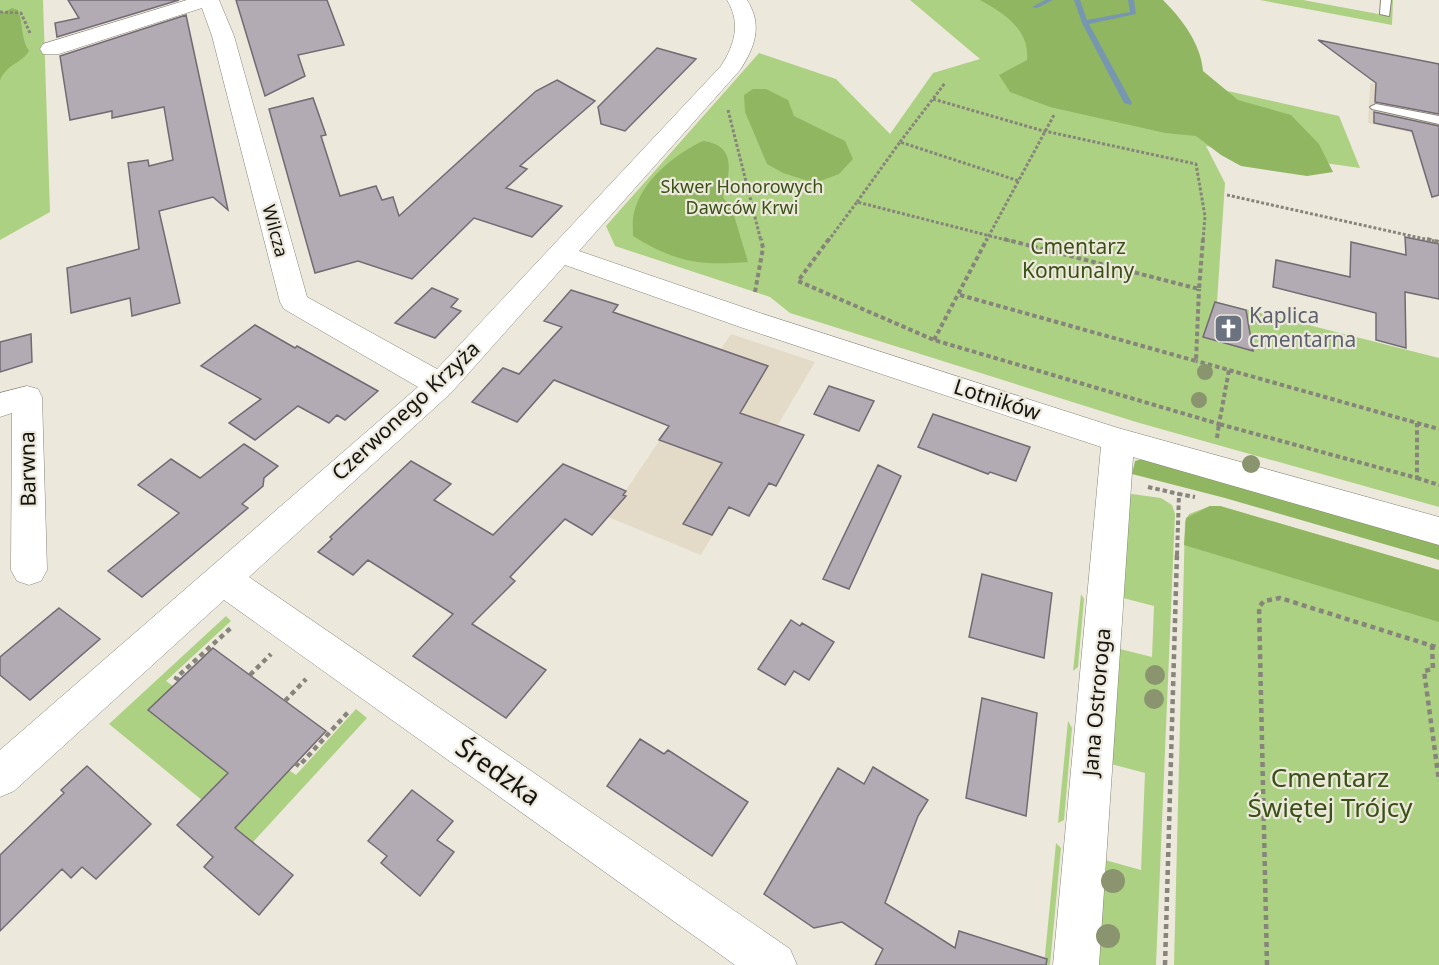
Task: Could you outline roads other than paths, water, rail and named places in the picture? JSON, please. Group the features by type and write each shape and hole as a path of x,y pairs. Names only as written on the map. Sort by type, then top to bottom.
{"street":[{"path":"51,49 209,0"},
{"name":"Wilcza","path":"209,0 223,36 294,302 440,385"},
{"name":"Czerwonego Krzyża","path":"0,777 440,385 720,81 741,53 746,38 746,19 737,0"},
{"name":"Lotników","path":"560,254 761,324 1118,440 1439,531"},
{"name":"Barwna","path":"0,405 27,397 29,570"},
{"name":"Jana Ostroroga","path":"1076,965 1118,440"},
{"name":"Średzka","path":"223,579 774,965"}],"lane":[{"path":"1385,14 1386,0"},
{"path":"1376,107 1439,120"}],"waterway":[{"path":"1035,7 1050,0"},
{"path":"1077,0 1085,23"},
{"path":"1085,23 1134,13 1131,0"},
{"path":"1085,23 1128,103"}],"place":[{"name":"Kaplica cmentarna","path":"1228,328"}],"park label":[{"name":"Skwer Honorowych Dawców Krwi","path":"742,198"},
{"name":"Cmentarz Komunalny","path":"1078,259"},
{"name":"Cmentarz Świętej Trójcy","path":"1330,793"}]}
